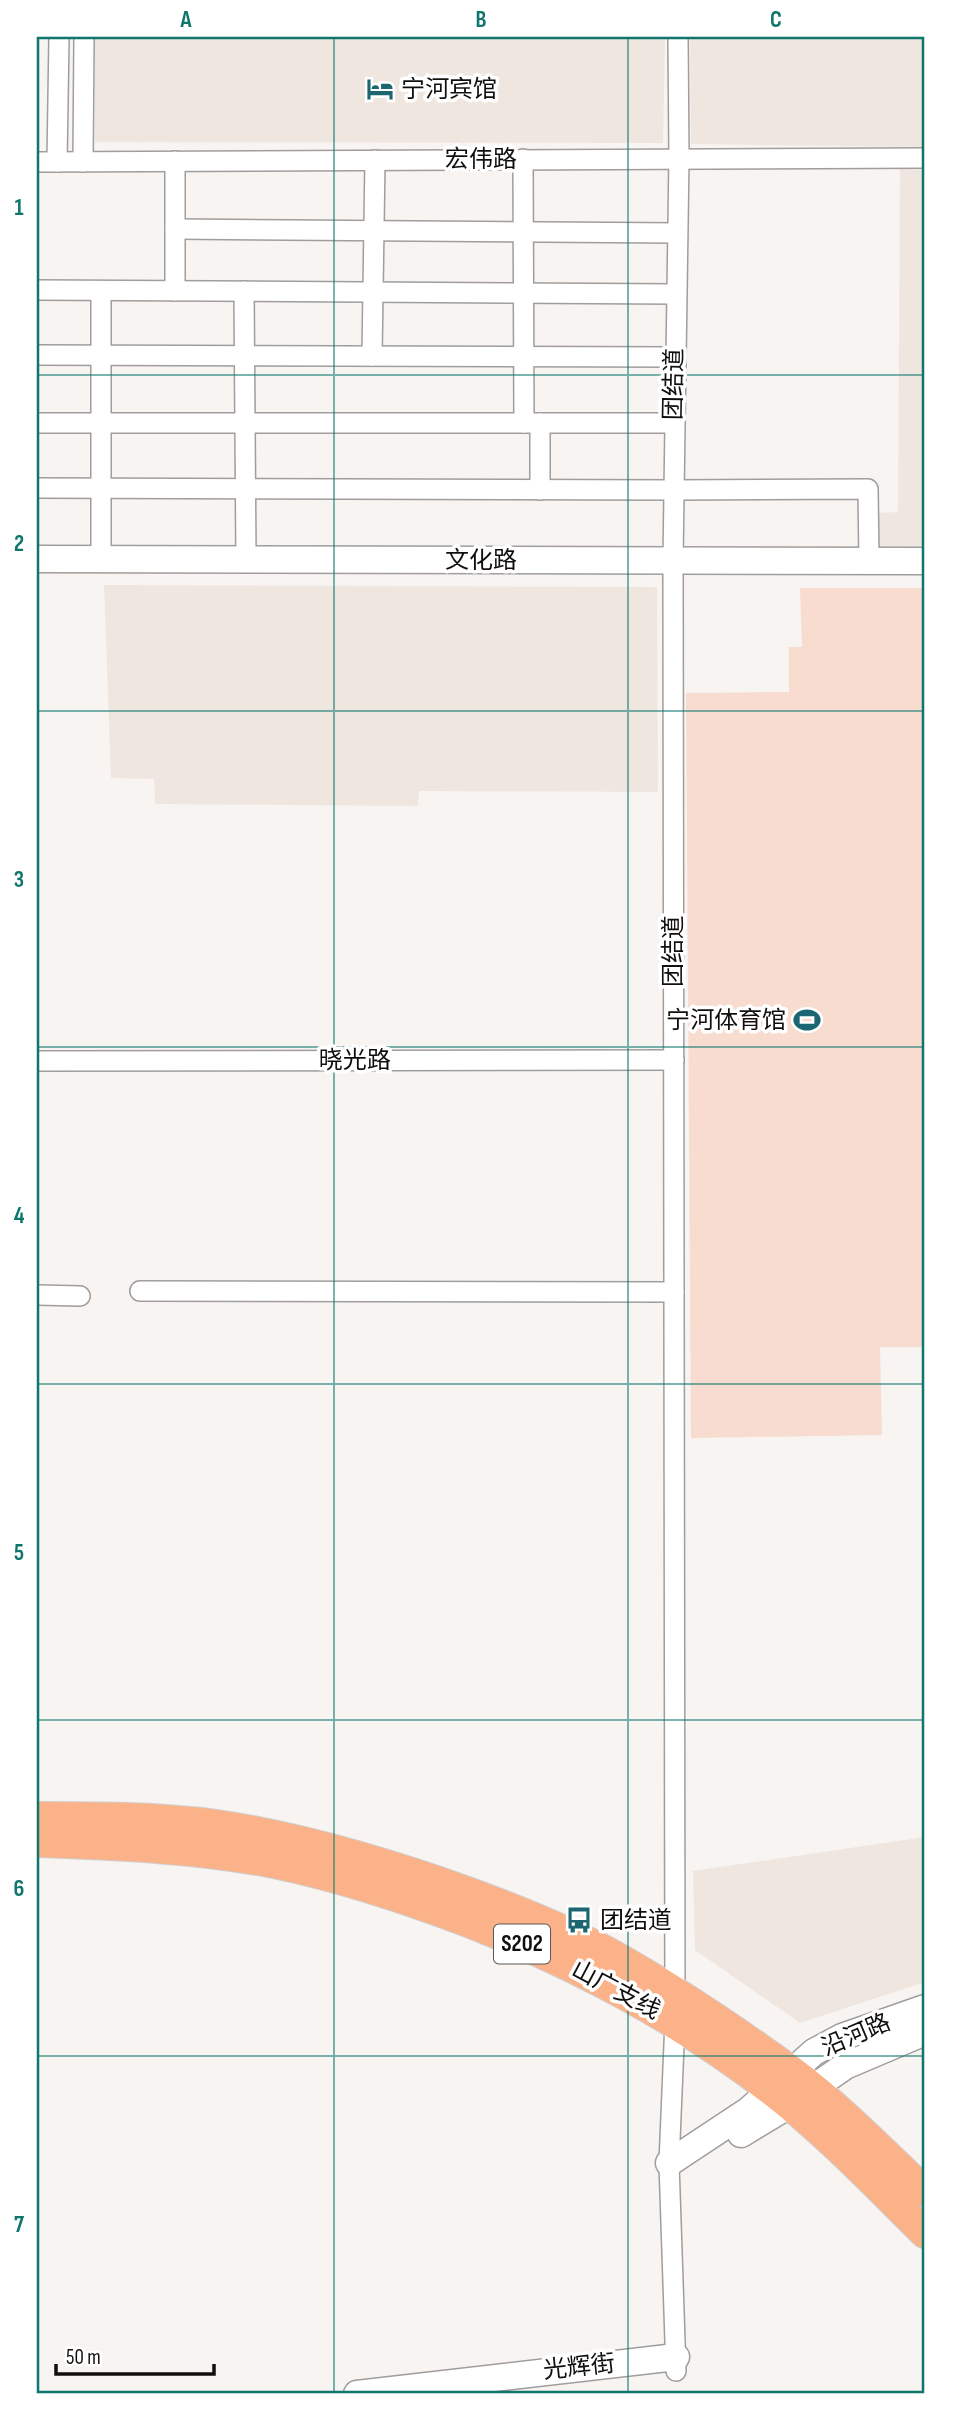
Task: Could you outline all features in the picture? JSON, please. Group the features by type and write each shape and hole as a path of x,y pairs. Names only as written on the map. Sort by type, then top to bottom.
{"main road":[{"name":"山广支线","path":"37,1817 116,1817 216,1825 369,1859 532,1916 607,1952 675,1992 791,2089 925,2192"},
{"name":"山广支线","path":"37,1842 222,1855 279,1864 384,1892 512,1940 580,1969 791,2089 847,2155 925,2233"}],"street":[{"path":"57,162 58,37"},
{"path":"83,162 84,37"},
{"name":"团结道","path":"676,2364 670,2172 675,2021 673,423 679,158 678,37"},
{"name":"宏伟路","path":"37,162 925,158"},
{"path":"523,159 524,357 540,490"},
{"path":"372,356 375,160"},
{"path":"175,161 175,291"},
{"path":"175,229 677,233"},
{"path":"37,290 676,294"},
{"path":"100,559 101,291"},
{"path":"244,291 246,560"},
{"path":"37,355 674,357"},
{"path":"37,423 673,423"},
{"path":"37,488 869,489 869,560"},
{"name":"文化路","path":"37,559 925,561"},
{"name":"晓光路","path":"37,1060 674,1060"},
{"path":"140,1291 674,1292"},
{"path":"37,1296 80,1296"},
{"name":"沿河路","path":"791,2089 814,2052 842,2037 925,2008"},
{"name":"沿河路","path":"791,2089 925,2032"},
{"path":"670,2172 749,2110 791,2089"},
{"name":"光辉街","path":"357,2394 453,2381 676,2364"},
{"name":"光辉街","path":"437,2394 676,2364"}],"shaded area":[{"name":"宁河宾馆","path":"95,37 665,37 663,143 95,142"},
{"path":"690,37 925,37 925,147 691,144"},
{"path":"900,169 925,170 925,548 878,548 878,513 898,512"},
{"path":"104,585 657,587 658,792 419,791 418,806 155,804 154,779 111,778"},
{"name":"宁河体育馆","path":"800,588 925,588 925,1347 880,1347 882,1435 691,1438 686,693 789,692 789,647 802,647"},
{"path":"925,1837 925,1982 800,2023 695,1950 693,1871"}],"place":[{"name":"宁河宾馆","path":"380,89"},
{"name":"宁河体育馆","path":"807,1020"},
{"name":"团结道","path":"579,1920"}]}
